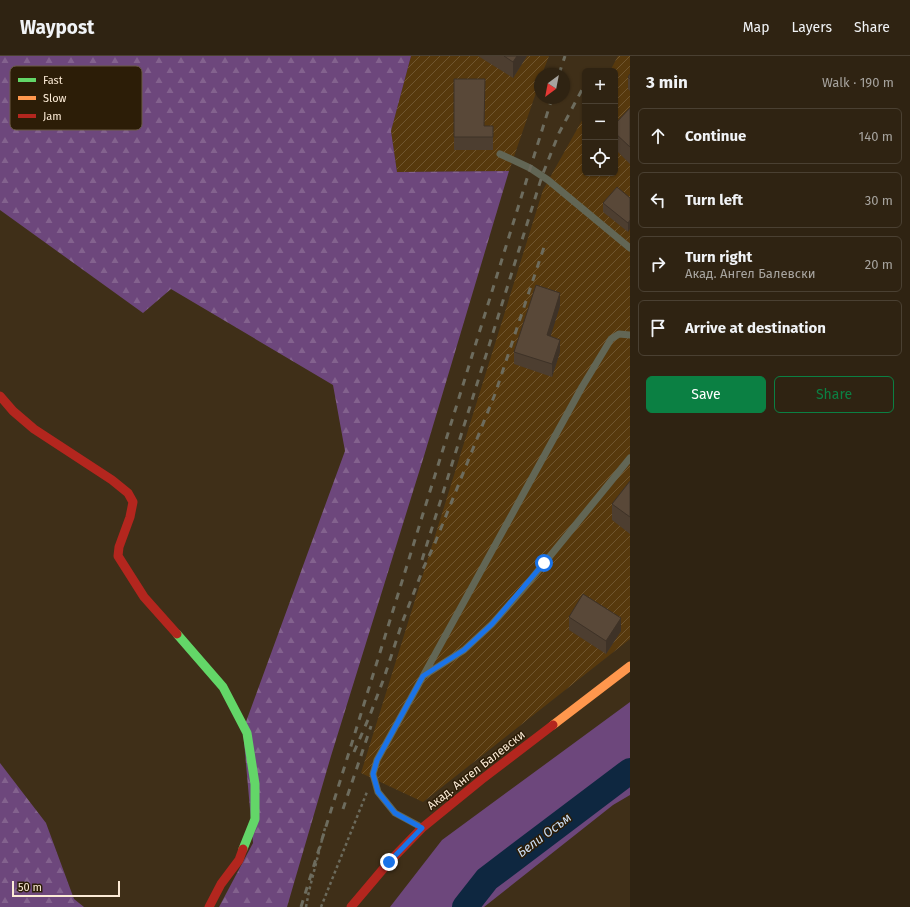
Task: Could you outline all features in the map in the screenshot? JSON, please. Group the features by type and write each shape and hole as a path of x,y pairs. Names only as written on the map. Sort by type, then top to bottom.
{"street":[{"path":"0,396 13,411 34,429 128,492 133,502 130,517 119,547 118,556 144,597 223,687 247,733 255,784 255,819 239,860 221,884 209,907"},
{"name":"Акад. Ангел Балевски","path":"351,907 389,862 422,828 480,780 630,666"}],"lane":[{"path":"500,154 530,168 548,180 630,248"},
{"path":"422,828 395,813 378,792 373,774 377,760 582,387 611,340 619,334 630,334"},
{"path":"423,676 464,650 492,624 524,588 630,458"}],"path":[{"path":"321,907 373,774"},
{"path":"306,907 308,891 325,828"}],"shaded area":[{"path":"411,56 549,56 544,68 534,68 534,98 509,171 397,172 391,131"},
{"path":"618,56 630,56 630,639 423,802 361,773 543,190 582,120 582,176 618,176 618,68 612,68"}],"green space":[{"path":"0,56 411,56 391,131 397,172 509,171 424,456 331,756 287,907 219,907 253,843 243,730 345,451 333,385 171,289 143,313 0,210"},
{"path":"630,702 630,795 613,805 484,907 390,907 442,840"},
{"path":"0,763 46,823 74,899 84,907 0,907"}],"building":[{"path":"504,56 517,56 513,62"},
{"path":"454,79 485,79 484,126 493,126 493,137 454,137"},
{"path":"630,108 630,147 618,136 618,121"},
{"path":"617,187 630,198 630,220 628,223 603,203"},
{"path":"536,285 560,293 547,335 560,340 552,364 514,352"},
{"path":"630,481 630,517 612,504"},
{"path":"583,594 621,618 606,641 569,617"}],"waterway":[{"name":"Бели Осъм","path":"465,907 487,879 630,771"}],"railway":[{"path":"561,68 565,56"},
{"path":"422,560 542,176 559,133 582,90"},
{"path":"301,907 550,104"},
{"path":"354,752 384,678 402,623 423,569 435,543 495,394 546,241"},
{"path":"343,809 371,726"}],"traffic: fast":[{"path":"177,634 223,687 247,733 255,784 255,819 243,849"}],"traffic: slow":[{"path":"553,725 630,666"}],"traffic: jam":[{"path":"0,396 13,411 34,429 112,480 128,493 133,502 130,517 119,547 118,556 144,597 177,634"},
{"path":"351,907 389,862 422,828 481,780 553,725"},
{"path":"209,907 221,884 239,860 243,849"}],"route":[{"path":"389,862 422,828 395,813 378,792 373,774 377,760 423,676 464,650 492,624 544,563"}]}
